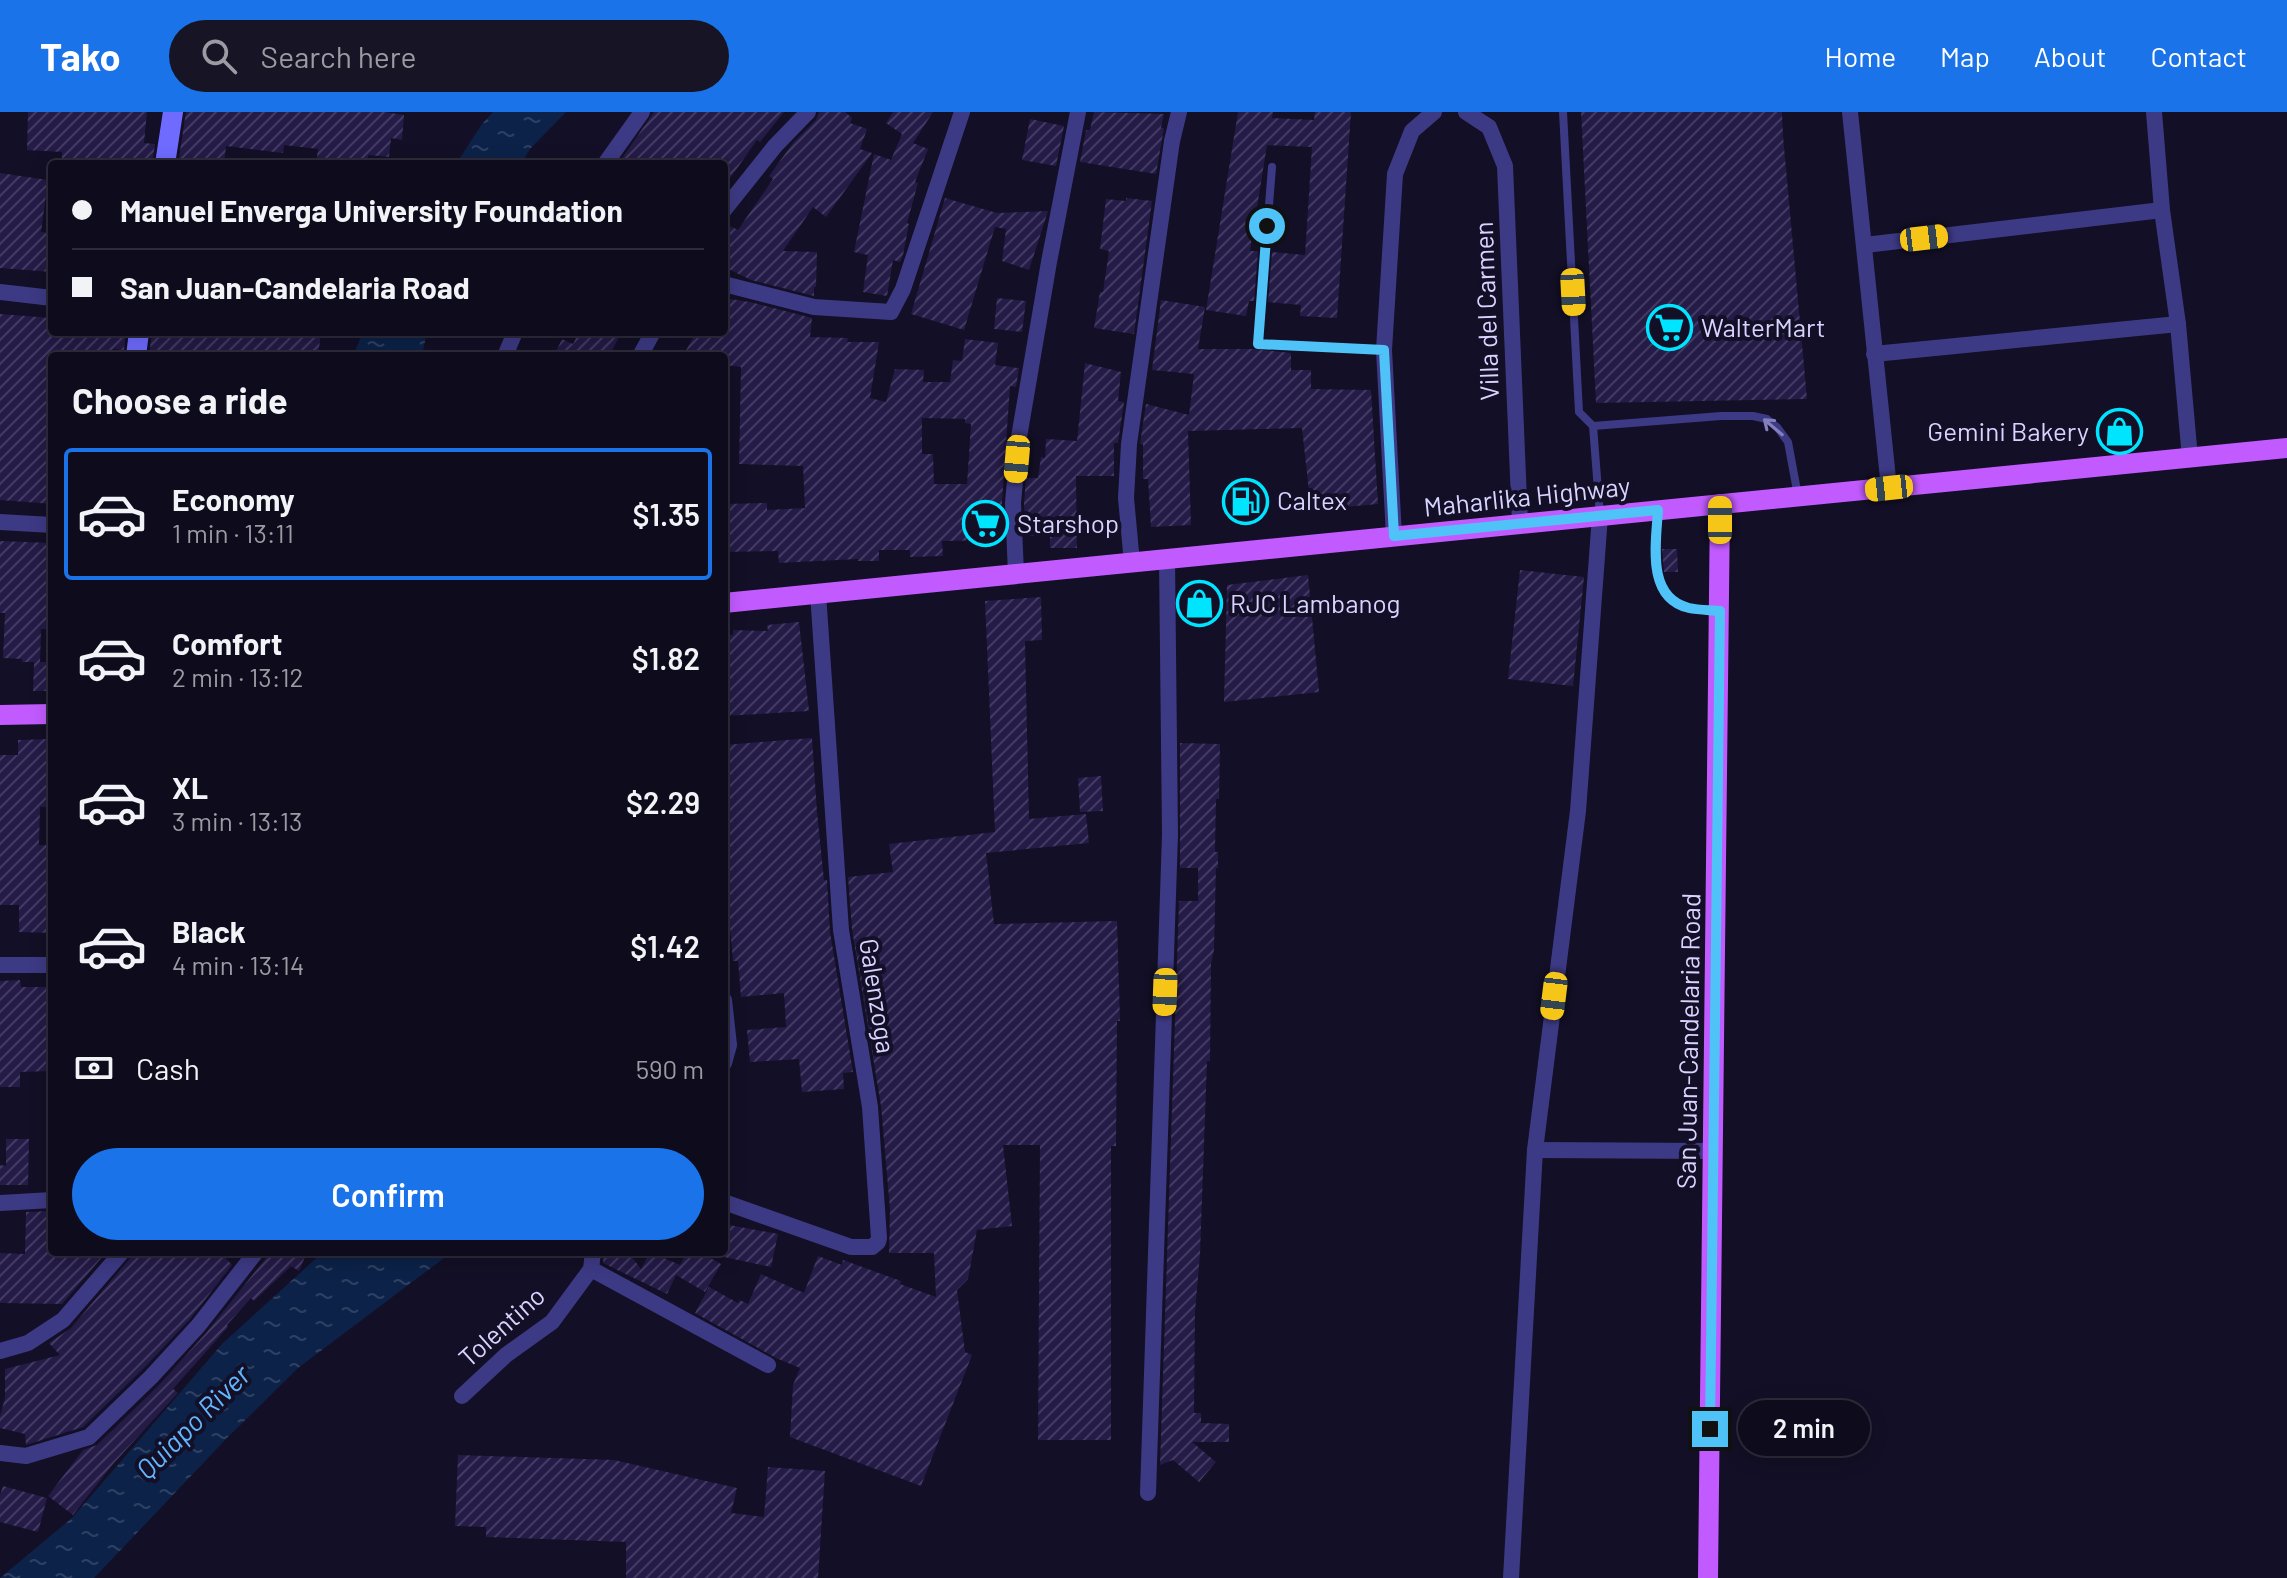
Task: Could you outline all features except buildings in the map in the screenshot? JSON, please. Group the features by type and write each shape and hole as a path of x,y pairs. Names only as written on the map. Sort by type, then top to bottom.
{"main road":[{"name":"Maharlika Highway","path":"728,603 2287,448"},
{"name":"San Juan-Candelaria Road","path":"1708,1578 1720,504"},
{"path":"0,715 48,714"}],"street":[{"path":"166,160 173,112"},
{"path":"608,160 642,112"},
{"path":"728,205 775,146 808,112"},
{"path":"728,285 814,307 891,312 903,289 962,112"},
{"path":"1016,574 1013,503 1019,437 1078,112"},
{"path":"1132,563 1126,498 1129,444 1172,141 1179,112"},
{"path":"1394,536 1384,350 1395,174 1412,131 1434,112"},
{"name":"Villa del Carmen","path":"1466,112 1489,127 1505,166 1520,524"},
{"path":"1850,112 1889,488"},
{"path":"2154,112 2190,458"},
{"path":"1865,245 2162,210"},
{"path":"0,292 48,298"},
{"path":"1874,354 2178,324"},
{"path":"1511,1578 1535,1150 1578,811 1600,516"},
{"path":"0,522 48,525"},
{"path":"1148,1493 1170,835 1167,559"},
{"name":"Galenzoga","path":"728,1203 851,1247 872,1247 879,1238 870,1107 841,930 818,593"},
{"path":"0,965 48,965"},
{"path":"1535,1150 1713,1151"},
{"path":"0,1203 48,1200"},
{"path":"0,1351 28,1343 63,1320 119,1256"},
{"path":"0,1453 26,1456 89,1437 198,1326 253,1256"},
{"path":"592,1260 768,1365"},
{"name":"Tolentino","path":"462,1396 506,1355 552,1322 592,1260"}],"lane":[{"path":"1563,112 1579,412 1593,426 1600,516"},
{"path":"1272,167 1258,344 1384,350"},
{"path":"1593,426 1721,416 1767,419 1788,442 1798,497"},
{"path":"1658,510 1656,560 1661,589 1674,602 1688,608 1720,611"}],"water":[{"path":"493,112 566,112 523,160 459,160"},
{"path":"361,336 426,336 423,352 355,352"},
{"name":"Quiapo River","path":"319,1256 447,1256 298,1368 94,1578 0,1578 72,1518 222,1344"}],"place":[{"name":"WalterMart","path":"1670,328"},
{"name":"Gemini Bakery","path":"2120,432"},
{"name":"Caltex","path":"1246,501"},
{"name":"Starshop","path":"986,524"},
{"name":"RJC Lambanog","path":"1199,604"}],"route":[{"path":"1267,226 1258,344 1384,350 1394,536 1658,510 1656,560 1661,589 1674,602 1688,608 1720,611 1710,1429"}]}
